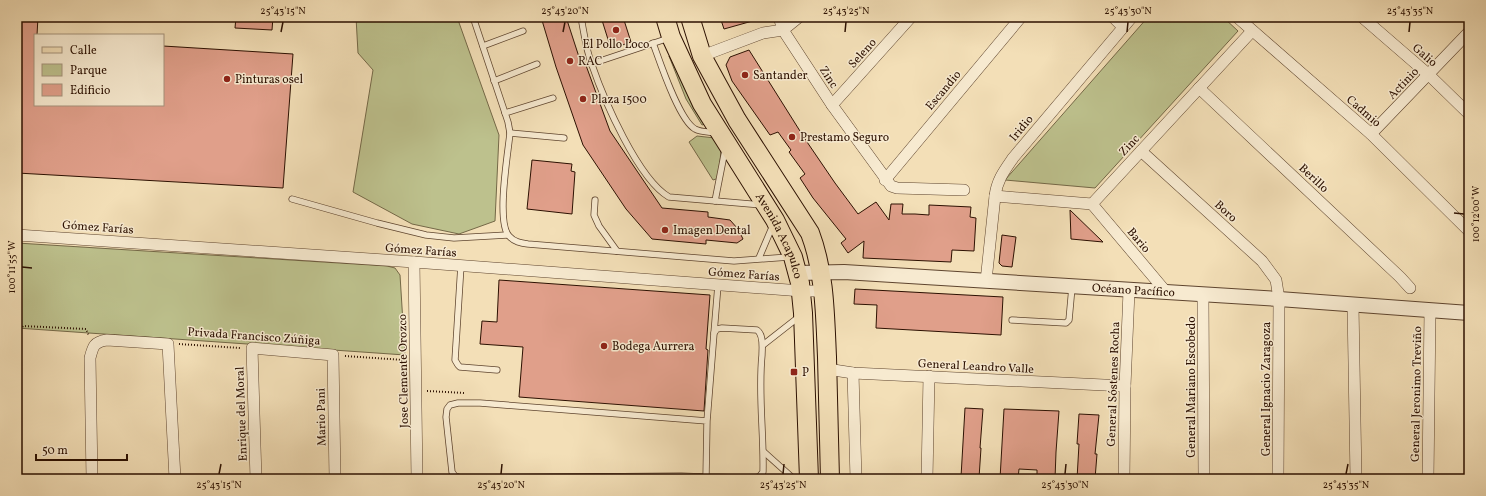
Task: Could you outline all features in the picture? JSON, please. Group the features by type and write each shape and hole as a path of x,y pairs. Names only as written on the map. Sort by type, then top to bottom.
{"main road":[{"name":"Avenida Acapulco","path":"665,17 671,37 702,104 771,212 795,265 802,291 808,479"},
{"name":"Avenida Acapulco","path":"690,17 702,56 737,120 810,233 816,251 824,291 830,479"}],"street":[{"name":"Zinc","path":"779,17 783,30 832,105 891,186 897,188 964,190"},
{"path":"702,56 763,33 783,30 799,17"},
{"name":"Seleno","path":"832,105 911,17"},
{"name":"Escandio","path":"886,180 1021,17"},
{"path":"1113,17 1123,27"},
{"name":"Iridio","path":"986,281 995,196 1001,175 1013,158 1132,17"},
{"name":"Cadmio","path":"1237,17 1371,134 1469,231"},
{"name":"Galio","path":"1362,17 1429,75 1469,114"},
{"name":"Zinc","path":"1092,204 1252,31"},
{"name":"Actinio","path":"1371,134 1469,32"},
{"name":"Berillo","path":"1199,88 1410,288"},
{"name":"Boro","path":"1141,151 1262,261 1276,280 1279,300"},
{"path":"995,196 1092,204"},
{"name":"Bario","path":"1092,204 1167,293"},
{"name":"Gómez Farías","path":"17,235 461,265 802,291 824,291"},
{"name":"Jose Clemente Orozco","path":"414,262 417,479"},
{"name":"Océano Pacífico","path":"795,265 821,271 1469,313"},
{"name":"General Sóstenes Rocha","path":"1124,479 1125,386 1129,291"},
{"name":"General Mariano Escobedo","path":"1203,295 1204,479"},
{"name":"General Ignacio Zaragoza","path":"1278,479 1279,300"},
{"path":"1353,305 1356,479"},
{"name":"General Jeronimo Treviño","path":"1428,479 1430,310"},
{"path":"92,479 90,358 92,347 98,342 107,340 168,344 175,479"},
{"name":"Privada Francisco Zúñiga","path":"252,348 333,355"},
{"name":"Enrique del Moral","path":"252,348 256,479"},
{"name":"Mario Pani","path":"333,355 335,479"},
{"name":"General Leandro Valle","path":"827,369 853,373 1125,386"},
{"path":"853,373 856,479"},
{"path":"928,479 929,376"}],"lane":[{"path":"473,17 505,113 510,133 503,204 504,223 507,235 514,241 528,244 734,261 759,258 795,265"},
{"path":"581,17 591,64 619,129 648,178 660,192 669,197 715,201 771,212 759,258"},
{"path":"483,46 523,31"},
{"path":"591,64 671,37"},
{"path":"653,43 679,108 689,124 695,129 723,139 715,201"},
{"path":"494,81 538,64"},
{"path":"505,113 553,98"},
{"path":"510,133 564,138"},
{"path":"292,198 377,223 426,235 454,238 507,235"},
{"path":"595,200 594,215 599,226 618,251"},
{"path":"461,265 455,360 460,367 497,370"},
{"path":"706,477 707,421 718,285"},
{"path":"1012,320 1066,322 1069,320 1072,287"},
{"path":"763,345 803,313"},
{"path":"707,421 480,403 450,404 447,409 446,417 450,465 455,476 462,478 674,476 759,477 763,472 764,452 761,387 763,345 761,334 757,330 722,328 717,329 714,333"},
{"path":"764,452 794,479"}],"path":[{"path":"17,334 23,326 86,329 92,347"},
{"name":"Privada Francisco Zúñiga","path":"168,344 252,348"},
{"name":"Privada Francisco Zúñiga","path":"333,355 415,360"},
{"path":"416,390 480,394 480,403"}],"green space":[{"path":"356,17 457,17 499,135 495,221 459,234 412,224 353,192 373,70 358,53"},
{"path":"1148,17 1223,17 1238,31 1095,188 1005,180"},
{"path":"669,56 695,105 709,123 702,125 686,99"},
{"path":"697,136 715,138 721,148 719,178 713,180 689,142"},
{"path":"17,243 387,266 395,268 400,275 405,355 17,328"}],"building":[{"name":"Pinturas osel","path":"17,17 38,17 37,34 34,34 34,106 164,106 164,46 293,54 283,188 17,173"},
{"path":"236,17 273,17 272,30 235,28"},
{"name":"Plaza 1500","path":"541,17 566,17 580,60 584,60 610,131 662,208 708,212 708,217 730,220 738,229 743,239 737,243 706,240 706,244 652,239 626,209 583,145 556,67"},
{"name":"El Pollo Loco","path":"601,17 623,17 631,42 611,49"},
{"path":"720,17 756,17 756,20 724,29"},
{"path":"749,50 805,139 858,214 876,202 889,220 891,204 903,204 902,214 929,215 929,205 971,207 970,217 976,218 974,251 952,250 951,262 863,258 864,241 848,253 841,243 846,239 813,198 800,178 805,174 789,152 791,150 778,132 770,135 732,81 726,65 730,57"},
{"path":"532,160 572,164 571,171 575,172 572,214 527,209"},
{"path":"1070,210 1103,242 1071,239"},
{"path":"1002,235 1016,237 1012,267 1002,266 999,263"},
{"name":"Bodega Aurrera","path":"499,280 710,295 706,349 708,350 704,411 519,397 523,347 480,344 482,321 497,322"},
{"path":"855,289 1003,297 1001,335 876,328 877,305 854,304"},
{"path":"965,408 983,409 979,478 961,477"},
{"path":"1004,409 1059,411 1055,479 1037,479 1037,470 1019,469 1018,479 1000,479"},
{"path":"1079,414 1099,415 1095,454 1097,454 1095,479 1077,479"}],"place":[{"name":"El Pollo Loco","path":"616,30"},
{"name":"RAC","path":"570,61"},
{"name":"Santander","path":"745,75"},
{"name":"Pinturas osel","path":"227,79"},
{"name":"Plaza 1500","path":"583,99"},
{"name":"Prestamo Seguro","path":"792,137"},
{"name":"Imagen Dental","path":"665,230"},
{"name":"Bodega Aurrera","path":"604,346"},
{"name":"P","path":"794,372"}]}
